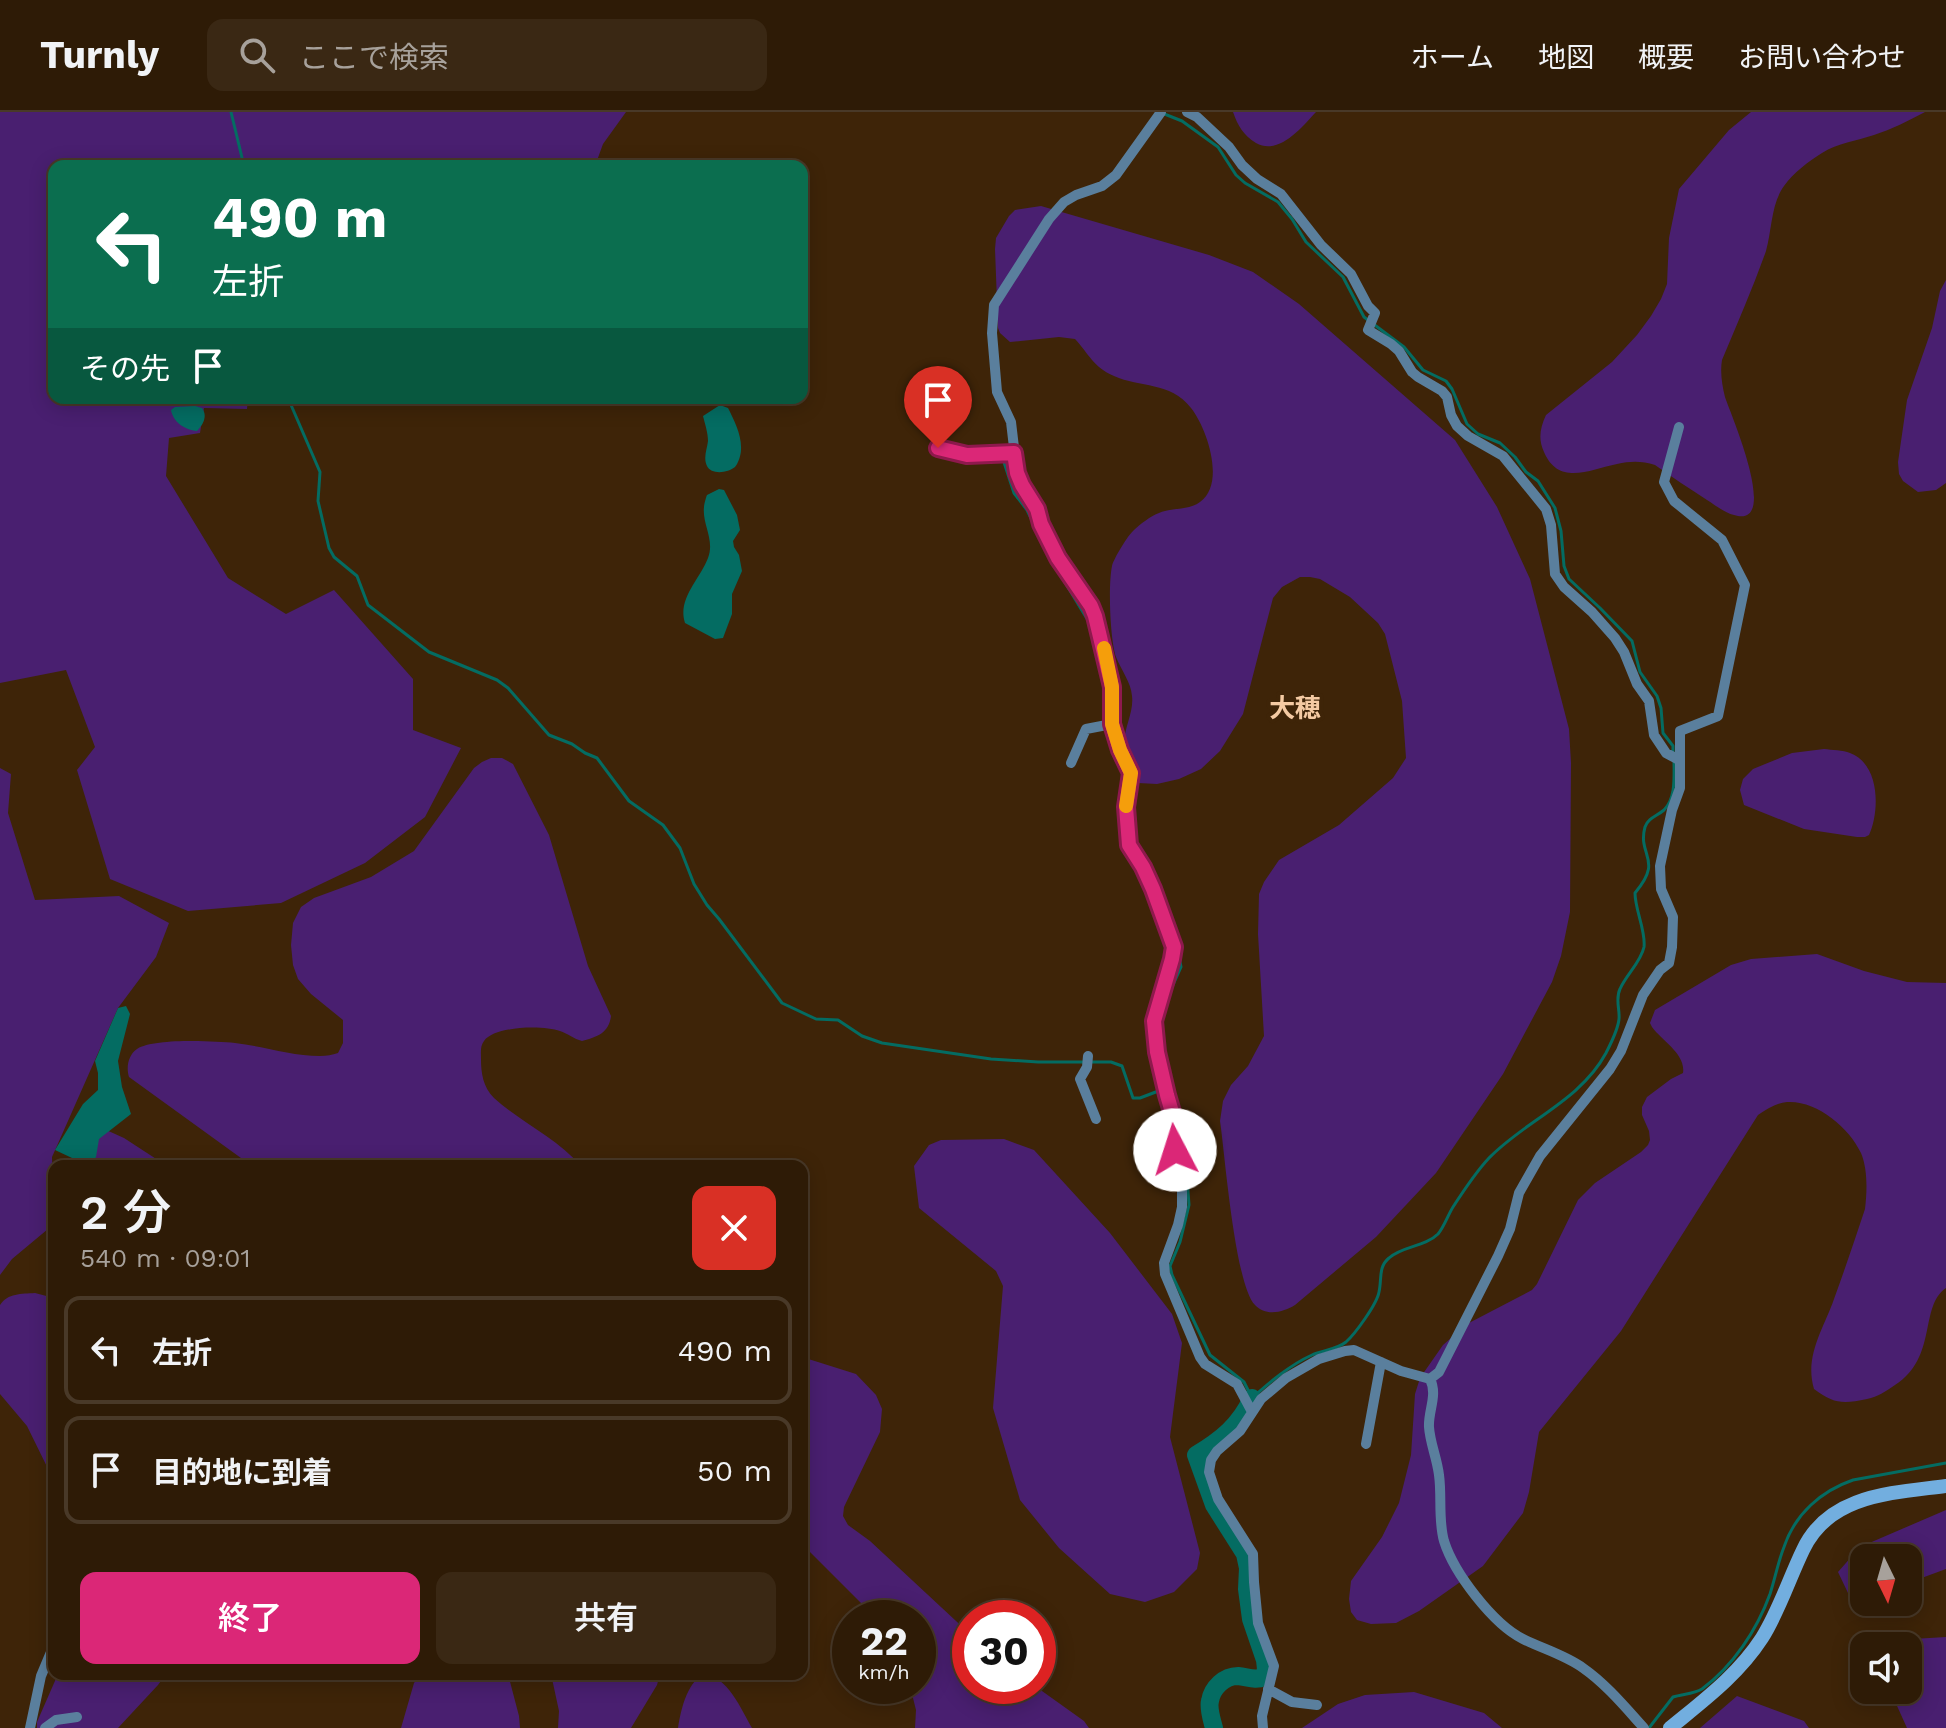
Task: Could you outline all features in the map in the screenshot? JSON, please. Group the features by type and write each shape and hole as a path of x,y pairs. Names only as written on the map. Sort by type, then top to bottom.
{"main road":[{"path":"1670,1728 1739,1670 1753,1652 1776,1613 1804,1546 1829,1516 1852,1502 1866,1498 1946,1486"}],"street":[{"path":"1161,112 1116,175 1102,186 1076,195 1059,207 994,305 992,333 997,392 1011,422 1017,473 1058,558 1095,616 1112,687 1112,724 1131,773 1126,807 1129,845 1153,889 1174,947 1154,1021 1157,1052 1176,1126 1175,1150 1182,1188 1182,1207 1164,1263 1165,1274 1200,1357 1205,1364 1237,1384 1252,1412"},
{"path":"1187,112 1197,117 1229,147 1257,179 1281,194 1321,245 1351,274 1375,313 1368,330 1399,351 1418,377 1442,391 1457,426 1503,456 1546,509 1551,525 1555,574 1615,638 1637,684 1649,701 1654,735 1666,753 1679,760"},
{"path":"1430,1379 1447,1359 1486,1281 1510,1229 1519,1193 1540,1156 1610,1069 1621,1051 1643,995 1660,970 1669,963 1673,917 1661,889 1660,866 1680,788 1680,731 1718,716 1745,585 1722,540 1674,501 1664,482 1679,427"},
{"path":"938,448 967,455 1014,453"},
{"path":"1071,763 1086,729 1112,724"},
{"path":"1088,1056 1087,1067 1080,1079 1096,1119"},
{"path":"1263,1728 1262,1716 1274,1666 1258,1623 1253,1554 1218,1499 1209,1472 1211,1460 1240,1431 1261,1399 1286,1378 1319,1359 1354,1350 1401,1371 1430,1379 1433,1385 1434,1396 1428,1423 1438,1472 1443,1537 1447,1551 1479,1601 1519,1637 1587,1670 1644,1728"},
{"path":"1366,1444 1381,1362"},
{"path":"30,1728 41,1676 48,1659"},
{"path":"1268,1689 1292,1702 1317,1705"},
{"path":"45,1728 56,1720 77,1717"}],"shaded area":[{"path":"0,112 626,112 603,144 597,160 48,160 48,404 247,404 247,409 204,408 200,433 169,438 166,476 228,578 286,614 334,590 413,679 413,730 461,748 425,817 365,863 281,903 188,911 110,879 77,770 95,747 66,670 0,683"},
{"path":"1233,112 1316,112 1289,138 1273,146 1265,146 1244,133"},
{"path":"1751,112 1925,112 1887,130 1822,153 1797,172 1780,193 1766,251 1721,365 1725,397 1749,466 1753,488 1753,505 1748,515 1731,514 1655,465 1622,463 1576,473 1558,469 1550,463 1541,443 1541,429 1546,415 1612,362 1651,316 1667,284 1669,238 1679,189 1729,130"},
{"path":"1041,206 1209,255 1253,272 1299,304 1455,440 1497,507 1530,579 1569,729 1570,912 1552,982 1503,1074 1436,1173 1376,1237 1295,1305 1280,1311 1259,1309 1248,1293 1236,1247 1220,1121 1223,1101 1231,1085 1248,1066 1264,1036 1258,934 1259,894 1279,860 1339,825 1393,778 1406,758 1402,701 1385,634 1378,623 1350,597 1320,579 1300,577 1282,587 1273,598 1243,714 1220,751 1201,769 1179,779 1157,784 1131,780 1124,744 1132,696 1114,649 1110,598 1112,566 1128,537 1142,523 1164,511 1195,505 1208,494 1212,483 1211,456 1197,417 1174,393 1124,380 1107,372 1075,339 1059,337 1010,342 1000,333 996,238 1015,210"},
{"path":"1946,280 1946,483 1936,490 1918,492 1903,481 1898,462 1907,400"},
{"path":"1824,749 1850,753 1867,767 1876,801 1869,835 1857,837 1804,829 1744,805 1740,790 1743,779 1753,769 1792,753"},
{"path":"502,758 513,764 549,835 588,966 611,1016 608,1027 593,1038 582,1041 560,1031 542,1028 519,1028 489,1036 481,1047 482,1075 494,1098 576,1160 244,1160 129,1077 128,1062 134,1052 156,1043 246,1044 309,1056 338,1053 343,1043 343,1020 298,979 291,945 293,923 301,907 314,898 371,877 414,851 474,768 482,762"},
{"path":"0,768 11,774 8,813 35,900 119,896 169,923 156,957 118,1008 52,1160 48,1160 48,1229 12,1259 0,1275"},
{"path":"1817,954 1907,982 1946,983 1946,1288 1933,1307 1917,1361 1895,1385 1871,1398 1839,1402 1814,1389 1812,1365 1816,1342 1865,1209 1865,1167 1856,1143 1840,1125 1820,1110 1798,1103 1772,1107 1758,1115 1621,1331 1539,1432 1523,1513 1483,1566 1419,1611 1396,1623 1371,1624 1357,1620 1351,1612 1349,1599 1351,1581 1382,1537 1399,1503 1411,1455 1415,1394 1420,1378 1443,1345 1467,1324 1532,1290 1578,1200 1595,1183 1648,1145 1649,1131 1642,1107 1647,1097 1683,1073 1681,1060 1650,1023 1655,1010 1731,965 1751,959"},
{"path":"104,1129 158,1160 81,1160"},
{"path":"1004,1139 1034,1150 1110,1233 1172,1314 1182,1343 1170,1437 1200,1553 1197,1569 1174,1592 1145,1602 1110,1594 1059,1548 1020,1500 993,1408 1003,1286 996,1271 919,1208 914,1166 929,1145 941,1140"},
{"path":"11,1296 48,1296 48,1469 27,1426 0,1394 0,1305"},
{"path":"808,1359 856,1374 876,1395 882,1409 880,1432 844,1507 843,1516 848,1525 870,1541 933,1600 858,1600 808,1550"},
{"path":"1946,1510 1946,1569 1922,1578 1922,1544 1867,1544"},
{"path":"1850,1558 1850,1593 1848,1593 1838,1572"},
{"path":"936,1602 952,1617 952,1704 1056,1704 1056,1701 1089,1728 915,1728 914,1704 936,1704"},
{"path":"1946,1637 1946,1728 1907,1728 1896,1704 1922,1704 1922,1638"},
{"path":"55,1680 162,1680 118,1728 37,1728"},
{"path":"416,1680 510,1680 520,1728 401,1728"},
{"path":"552,1680 658,1680 631,1728 558,1728 559,1711"},
{"path":"696,1680 719,1680 738,1703 752,1728 678,1728"},
{"path":"1414,1692 1484,1713 1502,1728 1302,1728 1338,1704 1365,1695"},
{"path":"1737,1696 1804,1721 1809,1728 1700,1728"}],"water":[{"path":"720,405 728,408 733,418 741,450 735,467 720,472 712,471 706,463 708,438 703,416"},
{"path":"195,406 202,408 205,414 197,431 180,425 171,410"},
{"path":"724,490 737,515 740,530 733,541 742,571 732,594 732,614 723,638 715,639 685,623 683,614 687,597 710,551 704,513 707,495"},
{"path":"126,1006 130,1014 118,1061 131,1114 99,1139 94,1160 76,1160 55,1150 83,1104 98,1090 95,1061 118,1008"}],"waterway":[{"path":"231,112 243,160"},
{"path":"1162,113 1182,121 1218,147 1236,175 1278,202 1306,242 1343,277 1364,317 1404,347 1423,370 1446,381 1467,424 1478,434 1500,443 1538,481 1555,508 1569,579 1632,641 1640,672 1657,696 1663,733 1673,746 1673,753"},
{"path":"291,404 320,472 318,501 329,548 334,557 357,576 368,605 429,652 497,680 508,688 549,735 597,758 629,801 663,825 680,848 694,884 707,905 782,1003 816,1019 838,1020 862,1036 882,1043 991,1059 1111,1062 1122,1066 1133,1098 1161,1090"},
{"path":"1002,456 1014,493 1027,510 1049,556 1092,627 1102,664"},
{"path":"1105,679 1106,721"},
{"path":"1178,951 1181,967 1169,994 1160,1028 1182,1124 1182,1153 1189,1205 1180,1242 1170,1266 1210,1355 1244,1382 1252,1398 1296,1364 1346,1342 1374,1304 1386,1262 1394,1254 1427,1242 1438,1234 1461,1194 1489,1158 1567,1097 1595,1070 1617,1028 1620,989 1644,947 1635,893 1648,872 1643,837 1646,824 1671,800 1674,761"},
{"path":"1214,1728 1210,1704 1216,1687 1233,1677 1264,1677 1266,1669 1251,1619 1245,1554 1214,1505 1196,1455 1229,1431 1252,1398"},
{"path":"1649,1728 1673,1697 1702,1689 1724,1670 1743,1646 1765,1607 1789,1535 1811,1505 1830,1490 1853,1480 1946,1463"}],"slow traffic":[{"path":"1104,648 1112,687 1112,724 1131,773 1126,806"}],"district":[{"name":"大穂","path":"1295,708"}],"route":[{"path":"938,448 967,455 1014,453 1017,473 1037,509 1041,524 1058,558 1095,616 1112,687 1112,724 1131,773 1126,807 1129,845 1153,889 1174,947 1154,1021 1157,1052 1176,1126 1175,1150"}]}
